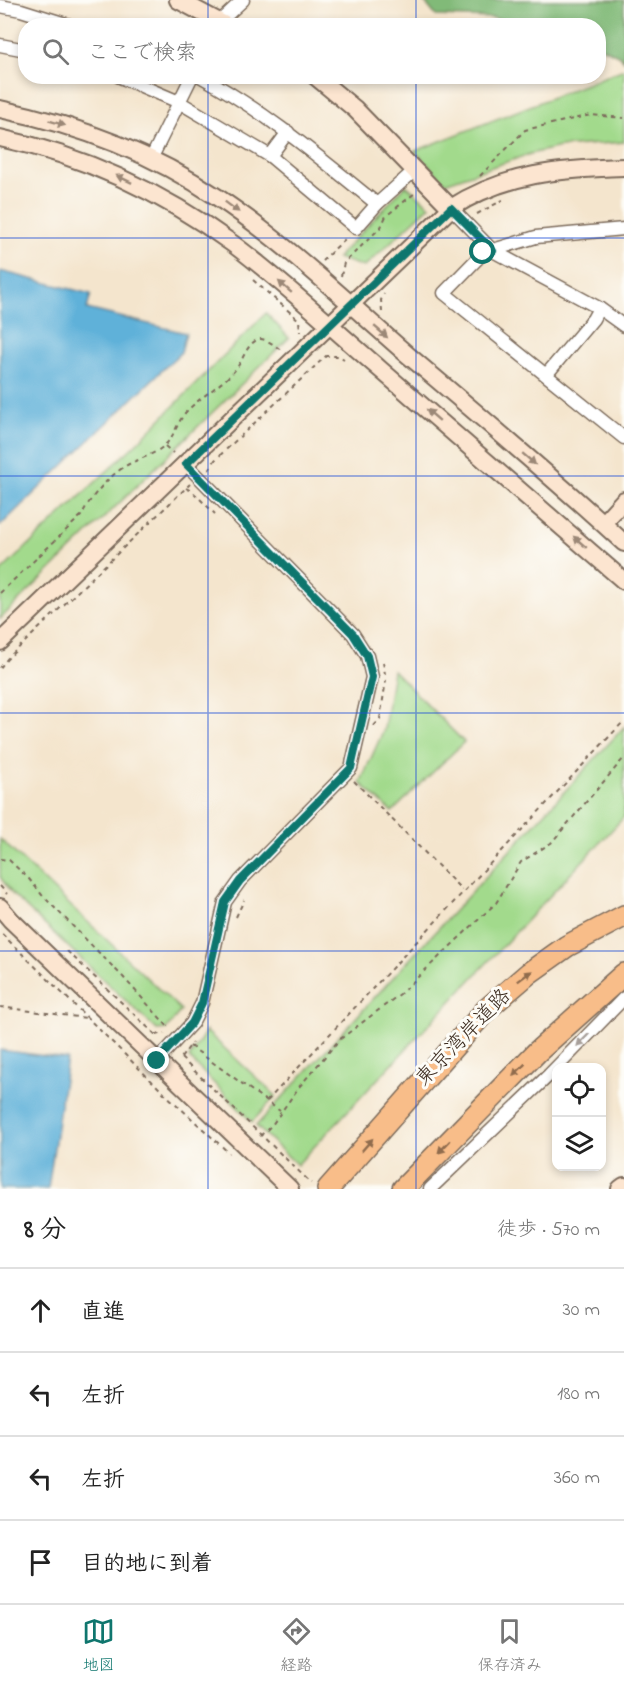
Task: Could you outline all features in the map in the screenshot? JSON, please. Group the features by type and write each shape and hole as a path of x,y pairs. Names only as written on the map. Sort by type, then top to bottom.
{"highway":[{"name":"東京湾岸道路","path":"328,1189 487,1009 513,986 567,946 624,916"},
{"path":"403,1189 537,1052 624,974"}],"street":[{"path":"178,0 210,18"},
{"path":"226,18 243,0"},
{"path":"0,6 46,18"},
{"path":"0,45 18,48"},
{"path":"137,84 179,102 270,156 357,228 377,204 415,170"},
{"path":"152,159 188,84"},
{"path":"214,84 288,132 377,204"},
{"path":"325,84 355,109 493,251 599,308 624,326"},
{"path":"0,109 51,121 88,133 152,159 200,186 234,209 351,306 624,543"},
{"path":"270,156 288,132"},
{"path":"0,138 46,150 112,173 167,201 234,245 624,581"},
{"path":"0,642 179,458 330,327 451,208 472,194 502,183 548,171 624,166"},
{"path":"624,229 536,237 483,252 444,293 624,438"},
{"path":"546,375 593,320 599,308"},
{"path":"157,1061 192,1023 202,1003 225,902 240,881 351,768 372,677 367,656 353,634 179,458"},
{"path":"603,523 624,500"},
{"path":"5,903 10,920 290,1189"},
{"path":"430,1189 549,1075 624,998"},
{"path":"621,1189 624,1186"}],"path":[{"path":"477,181 480,175 525,130 591,115 624,118"},
{"path":"340,279 344,263 381,226 386,216 417,191"},
{"path":"465,222 472,216 505,200"},
{"path":"320,263 357,228"},
{"path":"248,276 298,320"},
{"path":"382,312 381,300 385,292"},
{"path":"0,593 81,516 88,502 104,485 129,464 165,446 178,421 207,392 235,370 249,347 257,339 271,342 281,350"},
{"path":"210,469 215,460 326,356 339,356"},
{"path":"165,446 179,458"},
{"path":"0,668 186,488 218,517"},
{"path":"368,733 380,719 386,681 382,661"},
{"path":"267,1101 624,721"},
{"path":"260,1136 272,1125 339,1040 400,994 495,903 521,862 551,843 624,758"},
{"path":"361,777 354,781 463,891"},
{"path":"0,859 9,860 29,879 42,896 123,977 172,1031 156,1035"},
{"path":"0,885 5,903"},
{"path":"235,919 244,900"},
{"path":"0,932 86,1018 234,1157"},
{"path":"60,945 318,1189"},
{"path":"0,1007 86,1018"},
{"path":"181,1058 194,1041"},
{"path":"190,1046 281,1111"}],"green space":[{"path":"423,0 624,0 624,61 620,56 606,49 606,18 436,16"},
{"path":"624,69 624,142 560,147 530,154 445,183 415,151 586,84 606,84 606,76"},
{"path":"406,185 430,206 364,267 337,258"},
{"path":"266,313 289,338 0,619 0,572 139,441"},
{"path":"393,670 464,742 392,812 360,783 384,729"},
{"path":"624,727 624,817 297,1165 256,1126"},
{"path":"0,839 181,1010 167,1029 157,1030 13,895 0,877"},
{"path":"206,1031 276,1096 252,1122 189,1058"}],"water":[{"path":"0,271 91,294 87,309 186,333 181,352 0,526"},
{"path":"0,1050 67,1059 48,1189 0,1189"}],"route":[{"path":"157,1061 192,1023 202,1003 225,902 240,881 351,768 372,677 367,656 353,634 186,464 451,208 493,251 483,252"}]}
